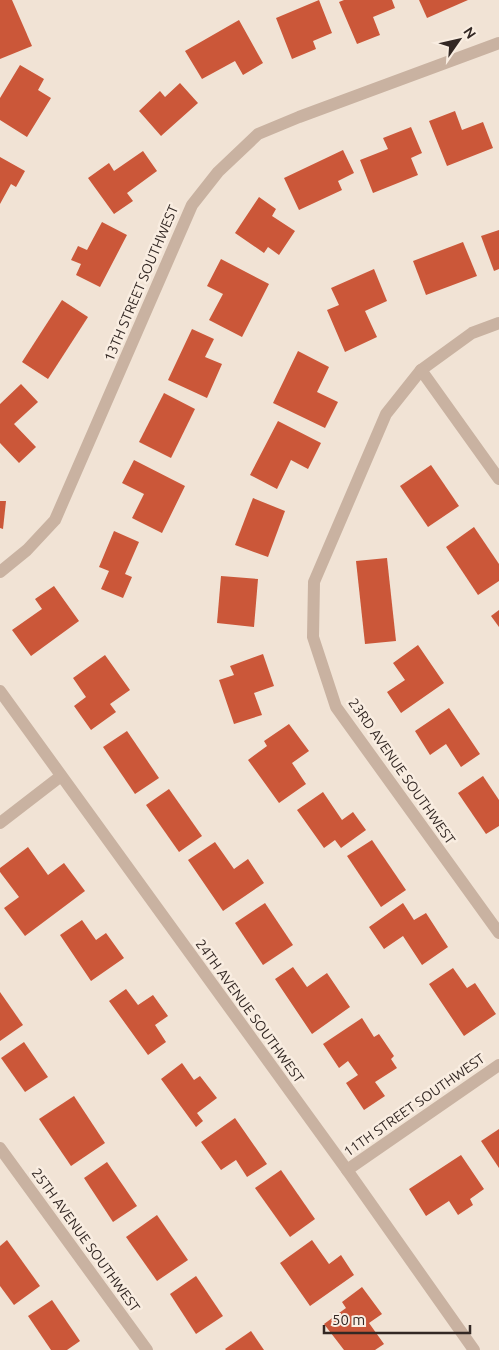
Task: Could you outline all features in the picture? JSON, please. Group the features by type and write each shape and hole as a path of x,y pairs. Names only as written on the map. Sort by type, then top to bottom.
{"street":[{"name":"13TH STREET SOUTHWEST","path":"0,572 28,550 55,520 192,205 218,172 258,134 499,43"},
{"name":"23RD AVENUE SOUTHWEST","path":"499,323 472,333 421,370 386,414 314,582 313,637 336,707 499,932"},
{"path":"421,370 499,479"},
{"name":"24TH AVENUE SOUTHWEST","path":"0,691 347,1170 474,1350"},
{"path":"0,823 61,776"},
{"name":"11TH STREET SOUTHWEST","path":"347,1170 499,1065"},
{"name":"25TH AVENUE SOUTHWEST","path":"0,1148 147,1350"}],"building":[{"path":"0,0 12,0 32,46 0,59"},
{"path":"319,0 332,33 313,41 316,49 292,59 276,18"},
{"path":"344,0 392,0 395,8 373,17 380,35 357,44 339,2"},
{"path":"419,0 468,0 427,18"},
{"path":"239,20 263,63 243,75 235,61 202,79 185,51"},
{"path":"20,65 44,79 38,90 51,98 27,137 0,120 0,98"},
{"path":"180,83 198,103 161,136 139,111 160,91 165,97"},
{"path":"455,111 462,130 483,122 493,148 447,166 429,121"},
{"path":"411,127 422,153 411,158 418,175 373,193 360,160 388,149 383,138"},
{"path":"343,150 354,173 338,181 342,190 299,210 284,178"},
{"path":"143,151 157,171 127,193 133,201 114,214 88,178 109,163 114,171"},
{"path":"0,157 25,171 16,187 11,184 0,204"},
{"path":"259,197 276,209 272,216 295,231 279,255 268,247 264,253 235,233"},
{"path":"102,222 127,235 100,287 76,275 81,264 71,260 78,246 87,250"},
{"path":"499,230 499,269 494,271 481,236"},
{"path":"463,242 477,276 426,295 413,261"},
{"path":"221,259 269,284 242,337 209,320 223,294 207,286"},
{"path":"374,269 387,301 365,311 377,337 345,352 327,310 339,305 331,288"},
{"path":"62,300 88,317 48,379 22,362"},
{"path":"192,329 214,339 205,357 222,364 207,398 168,380"},
{"path":"298,351 329,367 317,392 338,402 325,428 273,403"},
{"path":"21,384 38,402 14,424 36,447 19,463 0,443 0,404"},
{"path":"164,393 195,409 171,458 139,442"},
{"path":"278,421 321,443 308,469 291,460 277,489 250,475"},
{"path":"134,460 185,486 162,533 132,518 144,494 122,483"},
{"path":"431,465 459,506 428,527 400,486"},
{"path":"253,498 285,511 268,557 235,545"},
{"path":"0,501 6,501 3,529 0,528"},
{"path":"474,527 499,564 499,581 478,595 446,547"},
{"path":"114,531 139,542 125,574 132,577 123,598 101,589 109,571 99,567"},
{"path":"387,558 396,641 365,644 356,561"},
{"path":"221,576 258,579 254,627 217,623"},
{"path":"54,586 79,621 31,656 12,630 42,609 35,599"},
{"path":"499,610 499,627 491,616"},
{"path":"418,645 444,683 401,713 387,692 405,680 393,663"},
{"path":"263,654 274,686 254,693 262,715 234,724 219,680 234,675 230,666"},
{"path":"105,655 130,690 110,704 116,712 91,730 74,706 86,697 73,678"},
{"path":"449,708 480,754 461,767 446,744 430,755 415,731"},
{"path":"289,724 309,751 292,763 306,784 279,803 248,760 267,746 264,741"},
{"path":"127,731 159,778 135,794 103,747"},
{"path":"483,776 499,800 499,826 486,834 458,793"},
{"path":"169,789 202,836 179,852 146,805"},
{"path":"323,792 342,820 353,812 366,830 341,848 335,840 324,848 297,810"},
{"path":"372,840 406,890 381,907 347,856"},
{"path":"215,842 234,869 248,859 264,883 223,911 188,860"},
{"path":"28,847 48,875 64,863 85,891 25,936 4,908 19,897 0,872 0,868"},
{"path":"265,903 293,945 263,965 235,923"},
{"path":"403,903 414,920 426,913 448,947 422,965 403,936 384,949 369,927"},
{"path":"82,920 96,940 106,933 124,958 91,981 60,935"},
{"path":"293,967 307,987 327,973 350,1007 312,1034 275,979"},
{"path":"453,968 467,988 475,983 496,1014 464,1036 429,984"},
{"path":"126,989 138,1005 153,995 168,1016 155,1025 166,1042 148,1055 109,1001"},
{"path":"0,992 23,1025 0,1041"},
{"path":"362,1018 374,1037 379,1034 394,1056 391,1059 397,1068 375,1082 385,1096 364,1110 346,1083 358,1075 348,1061 339,1068 323,1044"},
{"path":"24,1042 48,1077 25,1092 1,1058"},
{"path":"182,1063 194,1080 200,1076 217,1098 197,1113 203,1121 196,1127 161,1079"},
{"path":"74,1096 105,1143 71,1166 39,1119"},
{"path":"235,1118 267,1164 247,1177 236,1160 221,1170 201,1142"},
{"path":"499,1129 499,1168 481,1141"},
{"path":"461,1155 484,1189 470,1199 473,1205 458,1215 449,1201 426,1216 409,1189"},
{"path":"107,1162 137,1206 113,1222 84,1178"},
{"path":"281,1170 315,1219 290,1237 255,1188"},
{"path":"157,1215 188,1260 157,1281 126,1237"},
{"path":"7,1240 40,1286 14,1305 0,1286 0,1246"},
{"path":"312,1240 329,1264 341,1255 354,1275 310,1306 280,1263"},
{"path":"196,1276 223,1316 196,1334 170,1294"},
{"path":"362,1287 382,1314 369,1323 384,1344 375,1350 344,1350 324,1324 346,1308 342,1302"},
{"path":"52,1300 80,1341 67,1350 51,1350 28,1316"},
{"path":"251,1331 264,1350 225,1349"}]}
